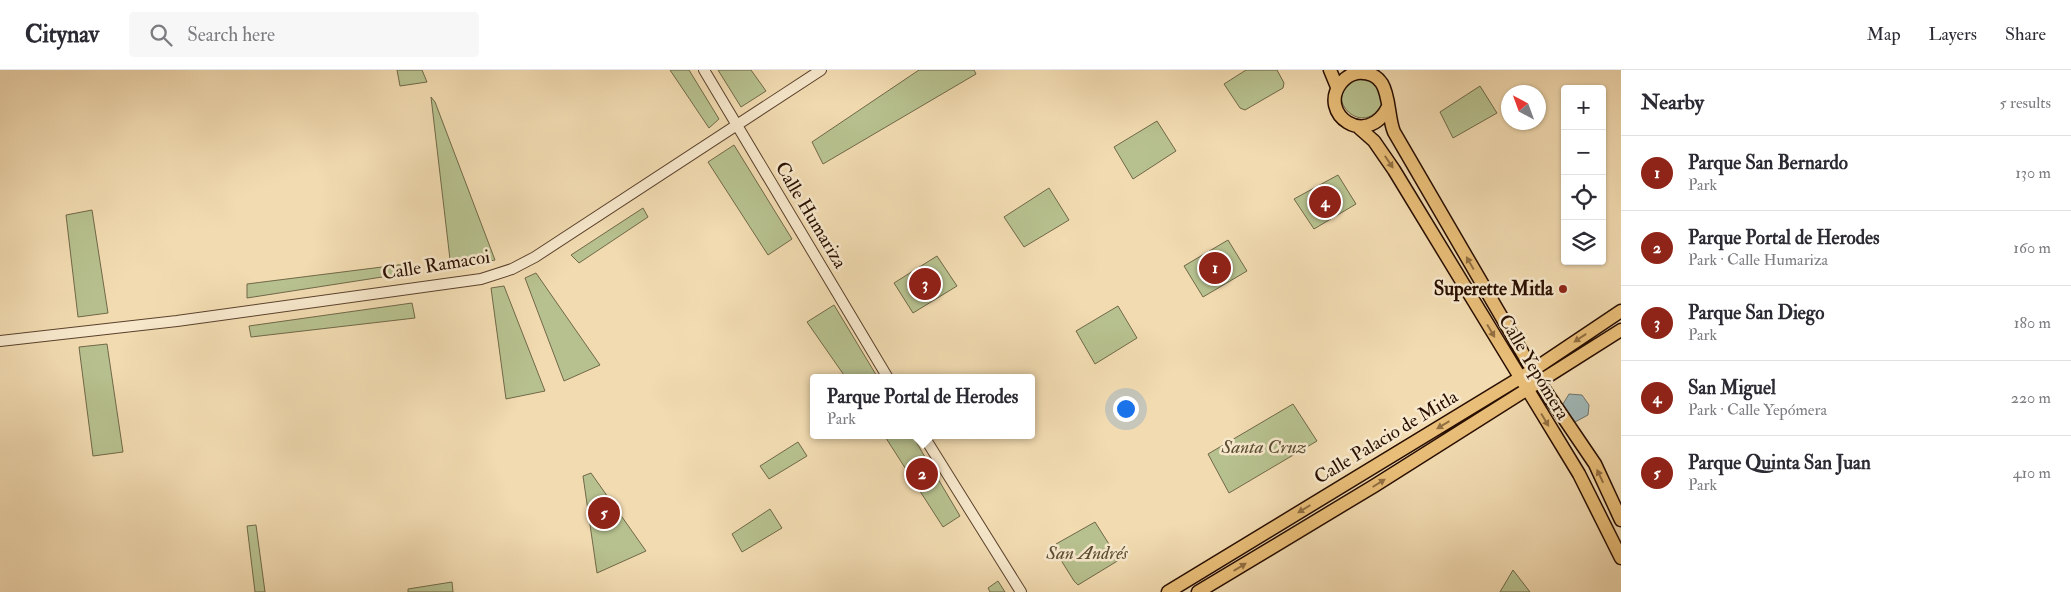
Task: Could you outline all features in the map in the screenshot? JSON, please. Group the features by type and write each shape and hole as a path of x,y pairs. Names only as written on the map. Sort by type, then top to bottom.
{"main road":[{"path":"1330,70 1338,87"},
{"path":"1353,72 1371,74 1380,80 1386,88 1389,98 1388,107 1376,123 1356,126 1347,123 1335,107 1334,97 1338,87 1353,72"},
{"name":"Calle Yepómera","path":"1388,107 1394,132 1540,383 1595,464 1621,520"},
{"name":"Calle Yepómera","path":"1356,126 1374,141 1394,170 1579,474 1621,558"},
{"name":"Calle Palacio de Mitla","path":"1168,592 1533,370 1621,311"},
{"name":"Calle Palacio de Mitla","path":"1198,592 1374,486 1540,383 1621,330"}],"street":[{"name":"Calle Humariza","path":"704,70 886,374"},
{"name":"Calle Ramacoi","path":"0,341 177,321 481,279 512,269 535,257 821,70"},
{"path":"925,439 1021,592"}],"green space":[{"path":"397,70 422,70 427,82 400,86"},
{"path":"670,70 689,70 719,119 709,128"},
{"path":"718,70 751,70 766,91 741,107"},
{"path":"919,70 974,70 976,74 823,164 812,142"},
{"path":"1246,70 1277,70 1284,83 1283,88 1245,110 1240,108 1224,84"},
{"path":"1360,77 1378,84 1382,103 1375,113 1366,118 1357,117 1350,113 1344,106 1341,98 1343,90 1349,82"},
{"path":"1480,86 1497,113 1453,138 1440,112"},
{"path":"431,97 435,102 495,260 451,268"},
{"path":"1157,121 1176,151 1133,179 1114,147"},
{"path":"734,145 792,239 768,255 708,162"},
{"path":"1338,175 1356,204 1314,229 1294,199"},
{"path":"1049,188 1069,220 1024,247 1004,217"},
{"path":"643,208 648,217 579,263 571,255"},
{"path":"92,210 108,313 78,317 66,215"},
{"path":"1228,240 1247,271 1203,297 1184,266"},
{"path":"937,256 957,286 913,313 894,283"},
{"path":"406,264 408,273 247,298 247,284"},
{"path":"536,273 600,365 564,381 525,278"},
{"path":"504,286 545,391 506,399 491,288"},
{"path":"412,303 415,318 251,337 249,326"},
{"path":"834,305 876,374 843,374 807,322"},
{"path":"1118,306 1137,338 1095,364 1076,331"},
{"path":"107,344 123,452 93,456 79,347"},
{"name":"Santa Cruz","path":"1293,404 1317,441 1229,493 1208,454"},
{"path":"887,439 914,439 960,516 943,527"},
{"path":"798,442 807,456 769,479 760,466"},
{"path":"591,473 646,551 597,573 583,476"},
{"path":"770,509 782,528 742,552 732,534"},
{"name":"San Andrés","path":"1095,522 1119,560 1078,585 1054,549 1056,544"},
{"path":"256,525 265,592 255,592 247,526"},
{"path":"1513,570 1530,592 1500,592"},
{"path":"998,581 1005,592 990,592 988,588"},
{"path":"452,582 453,592 408,592 408,589"}],"water":[{"path":"1569,394 1582,395 1589,405 1588,415 1575,422 1563,404"}],"place":[{"name":"San Miguel","path":"1325,202"},
{"name":"Parque San Bernardo","path":"1215,268"},
{"name":"Parque San Diego","path":"925,284"},
{"name":"Superette Mitla","path":"1563,289"},
{"name":"Parque Portal de Herodes","path":"922,474"},
{"name":"Parque Quinta San Juan","path":"604,513"}]}
